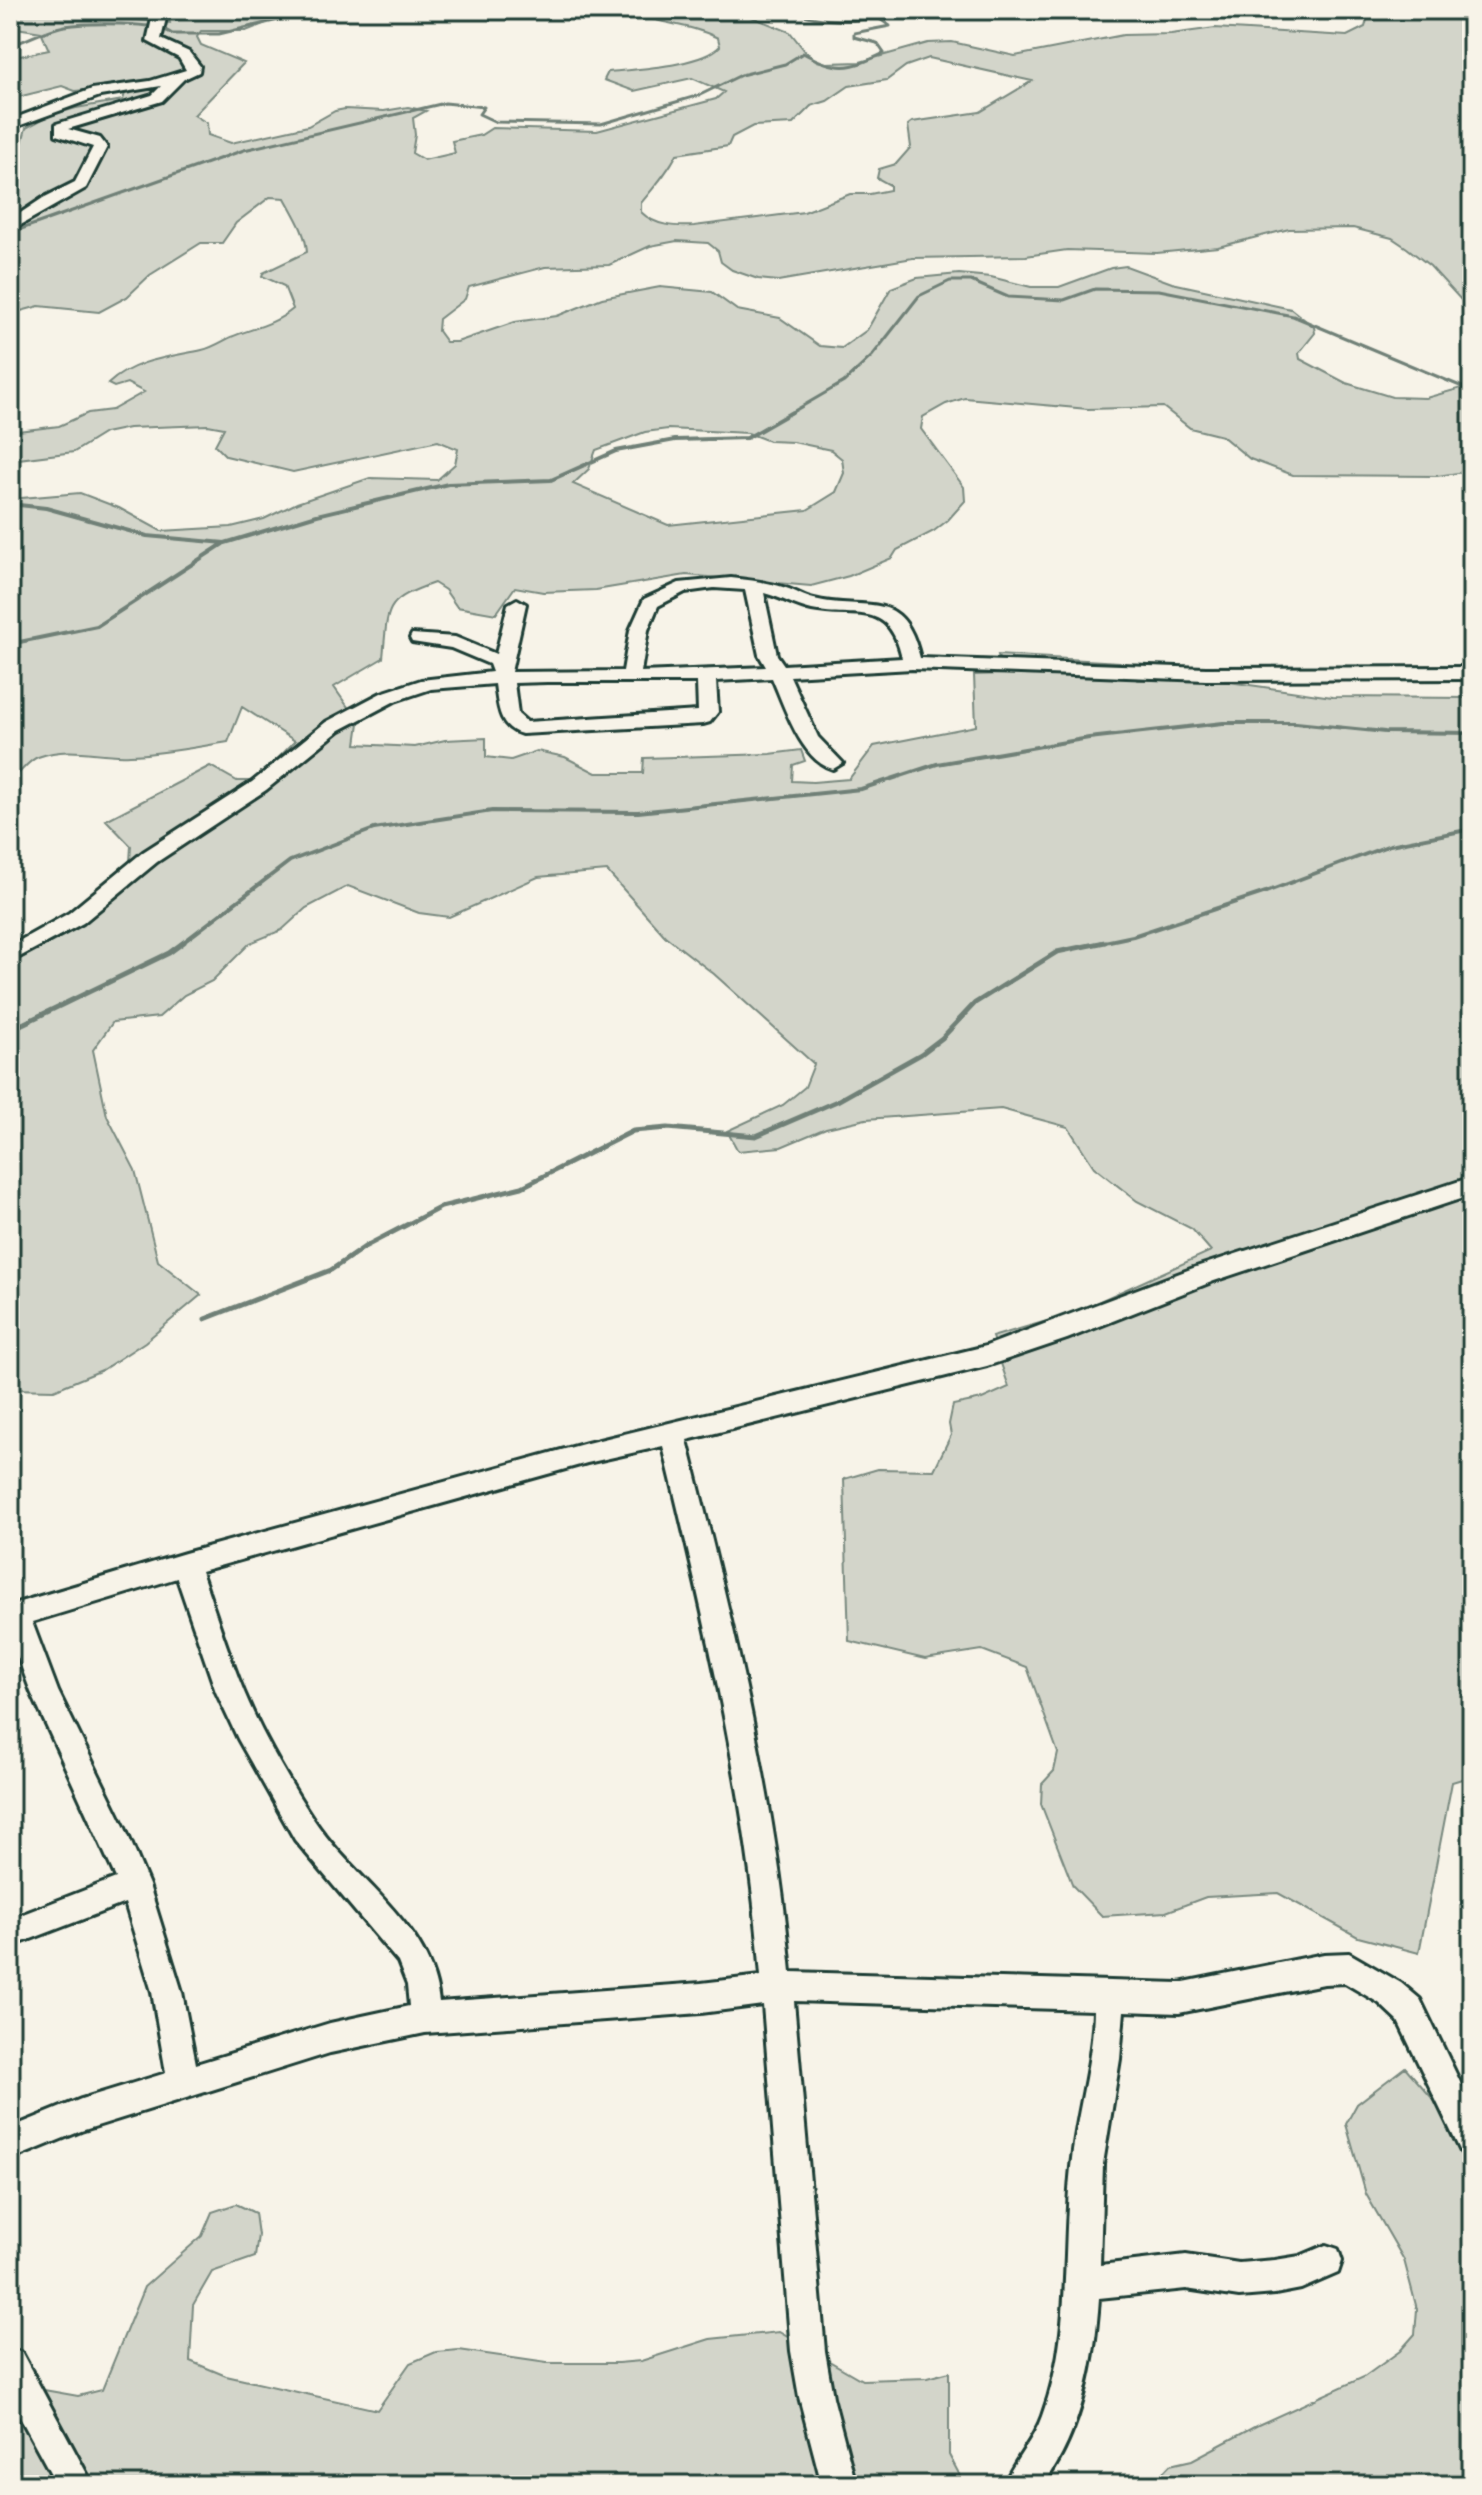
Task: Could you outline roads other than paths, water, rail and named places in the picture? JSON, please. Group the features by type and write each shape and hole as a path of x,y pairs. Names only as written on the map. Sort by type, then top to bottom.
{"street":[{"path":"10,125 97,92 145,87 192,72 192,63 184,55 155,43 161,10"},
{"path":"10,227 40,206 83,183 100,147 95,141 61,132 61,127 157,98 178,78"},
{"path":"631,678 642,620 650,603 658,597 698,585 753,585 816,605 864,607 896,621 905,637 912,663"},
{"path":"753,585 763,642 774,670 782,678 809,739 833,763"},
{"path":"517,604 503,673 509,716 522,728 703,718 708,712 706,675"},
{"path":"419,638 467,647 493,658 503,673"},
{"path":"10,955 76,918 170,842 259,786 307,745 360,711 428,684 503,673 631,678 912,663 1206,674 1472,673"},
{"path":"184,2083 167,1992 134,1885 115,1837 45,1692 13,1617 185,1564 672,1432 987,1356 1058,1332 1205,1274 1472,1186"},
{"path":"672,1432 699,1541 751,1783 771,1914 808,2351 816,2397 839,2485"},
{"path":"185,1564 230,1692 248,1730 305,1831 409,1953 422,1985 425,2018"},
{"path":"10,1933 134,1885"},
{"path":"10,2144 81,2115 280,2056 330,2038 425,2018 701,1998 777,1988 871,1985 1179,1998 1324,1969 1349,1968 1390,1993 1409,2010 1472,2141"},
{"path":"1021,2485 1044,2450 1060,2417 1073,2361 1083,2283 1087,2164 1106,2053 1109,1995"},
{"path":"1083,2283 1186,2272 1229,2279 1275,2277 1301,2272 1326,2261"},
{"path":"10,2365 76,2485"}],"waterway":[{"path":"10,46 65,26 137,25 172,34 219,34 295,16 310,18 359,10"},
{"path":"790,10 827,19 856,20 876,16"},
{"path":"876,16 892,10"},
{"path":"10,233 244,150 445,103 484,107 479,114 496,122 601,124 700,95 741,75 785,64 803,53 835,66 862,63 884,53 877,43 854,37 854,33 890,26 876,16"},
{"path":"789,414 844,382 872,356 919,296 950,281 971,281 1008,297 1064,300 1095,289 1159,290 1293,316 1472,391"},
{"path":"10,504 46,508 147,536 225,543 317,515 448,484 551,480 616,451 675,440 747,438 792,412"},
{"path":"10,644 97,626 223,544"},
{"path":"181,944 290,861 374,829 492,811 638,812 861,789 937,764 1089,738 1223,723 1296,723 1385,732 1472,733"},
{"path":"1095,944 1133,936 1266,892 1390,845 1472,829"},
{"path":"10,1030 169,953 184,942"},
{"path":"205,1319 331,1270 366,1246 441,1207 522,1187 633,1131 668,1128 756,1136 837,1101 921,1054 942,1038 975,1003 1057,952 1105,942"}]}
